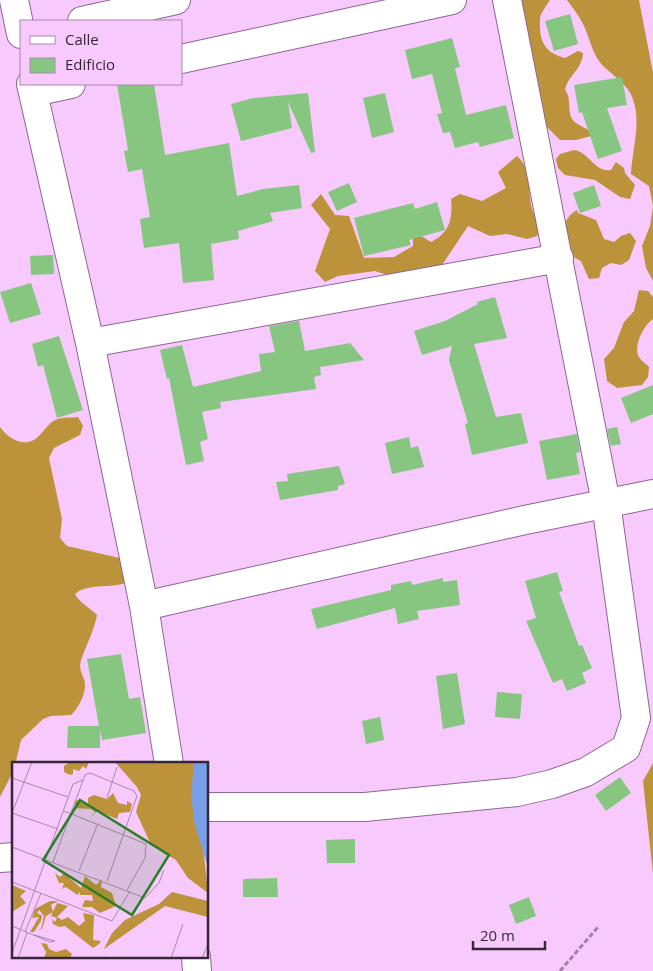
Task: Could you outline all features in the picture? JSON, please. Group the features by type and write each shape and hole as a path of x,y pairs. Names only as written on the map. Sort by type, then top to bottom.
{"street":[{"path":"14,0 20,29"},
{"path":"86,20 176,0"},
{"path":"182,60 452,0"},
{"path":"209,807 365,807 517,792 552,784 586,772 626,748 636,718 606,503 507,0"},
{"path":"0,40 20,34"},
{"path":"61,85 32,88 90,343 144,606 169,762"},
{"path":"90,343 559,258"},
{"path":"144,606 377,552 653,494"},
{"path":"196,958 197,971"}],"path":[{"path":"560,971 598,927"}],"shaded area":[{"path":"515,0 550,0 540,18 540,33 547,49 565,58 578,51 583,53 580,64 569,80 565,90 569,98 573,120 590,131 591,136 576,140 560,140 545,125 543,106"},
{"path":"567,0 639,0 653,73 653,206 649,186 631,174 636,132 636,111 629,91 599,61 582,23"},
{"path":"574,150 584,154 596,166 605,170 611,170 616,162 624,168 625,173 635,185 630,199 620,197 595,180 565,175 558,168 556,159 560,154"},
{"path":"517,156 525,168 529,181 532,209 541,227 537,236 527,239 507,234 490,236 468,226 440,268 390,276 375,271 338,276 325,282 315,271 330,229 311,205 321,194 335,215 349,216 364,258 394,257 413,246 413,234 431,242 446,230 451,213 451,199 460,194 482,201 506,188 498,172"},
{"path":"653,206 653,281 646,268 642,246 650,226"},
{"path":"577,210 578,213 596,220 604,239 614,242 621,236 630,233 636,241 629,260 621,265 611,263 602,268 599,278 589,279 581,261 564,252 565,223"},
{"path":"639,290 648,291 653,297 653,319 643,330 637,346 639,357 649,367 648,377 642,385 617,388 607,381 604,359 614,348 624,322 634,311"},
{"path":"78,417 83,426 80,435 54,448 49,458 62,519 60,538 67,546 137,562 131,580 117,585 88,588 75,594 82,603 97,615 80,663 85,684 82,698 71,715 51,716 43,719 21,740 16,762 12,762 12,774 0,797 0,427 15,440 29,442 37,438 54,421"},
{"path":"653,763 653,874 643,781"}],"building":[{"path":"570,14 578,44 554,51 545,21"},
{"path":"452,38 460,67 455,68 466,115 506,105 514,138 480,147 478,142 455,148 450,132 443,133 437,114 442,113 432,74 412,79 405,50"},
{"path":"622,77 627,105 607,108 622,151 598,159 582,112 579,113 574,85"},
{"path":"117,85 154,85 165,155 229,143 237,196 263,189 299,185 302,208 270,213 273,221 238,231 239,239 211,244 214,280 183,283 179,243 144,248 140,219 150,217 142,169 128,172 124,151 128,150"},
{"path":"308,93 315,152 311,153 288,102 292,128 241,141 231,104 253,98"},
{"path":"385,93 394,132 372,138 363,98"},
{"path":"349,183 357,202 337,211 328,192"},
{"path":"594,185 601,206 580,213 573,193"},
{"path":"437,202 445,230 409,240 411,245 364,256 354,218 413,203 415,209"},
{"path":"53,255 54,274 31,275 30,256"},
{"path":"31,283 41,314 10,323 0,292"},
{"path":"495,297 507,338 474,344 496,417 521,413 528,443 472,455 465,424 468,423 449,360 452,346 422,355 414,331 445,321 478,304 477,302"},
{"path":"299,321 305,351 350,343 364,360 320,367 321,375 314,377 316,389 220,402 221,408 202,412 208,439 200,442 204,461 186,465 169,378 167,379 160,350 182,345 193,387 261,371 259,354 275,352 269,326"},
{"path":"59,336 83,410 57,418 43,365 38,367 32,344"},
{"path":"653,385 653,414 631,423 621,398"},
{"path":"617,427 621,444 611,446 607,429"},
{"path":"577,434 580,452 576,453 580,474 547,480 539,441"},
{"path":"409,437 411,448 418,446 424,467 392,474 385,443"},
{"path":"339,466 345,484 338,486 338,490 280,500 276,482 288,481 287,474"},
{"path":"557,572 563,591 559,592 579,646 582,645 592,668 582,673 586,683 567,691 562,679 553,683 526,621 536,618 525,581"},
{"path":"443,578 443,582 457,580 460,605 417,611 419,619 398,624 395,608 317,629 311,609 391,590 391,585 411,581 412,585"},
{"path":"121,654 129,699 140,697 146,733 102,740 100,730 100,748 67,748 68,726 99,726 87,659"},
{"path":"457,673 465,724 443,729 436,676"},
{"path":"497,692 522,694 520,719 495,717"},
{"path":"380,717 384,740 366,744 362,721"},
{"path":"620,777 631,793 606,811 595,795"},
{"path":"355,839 355,863 327,863 326,840"},
{"path":"277,878 278,897 243,897 243,879"},
{"path":"529,897 536,916 516,924 509,905"}]}
